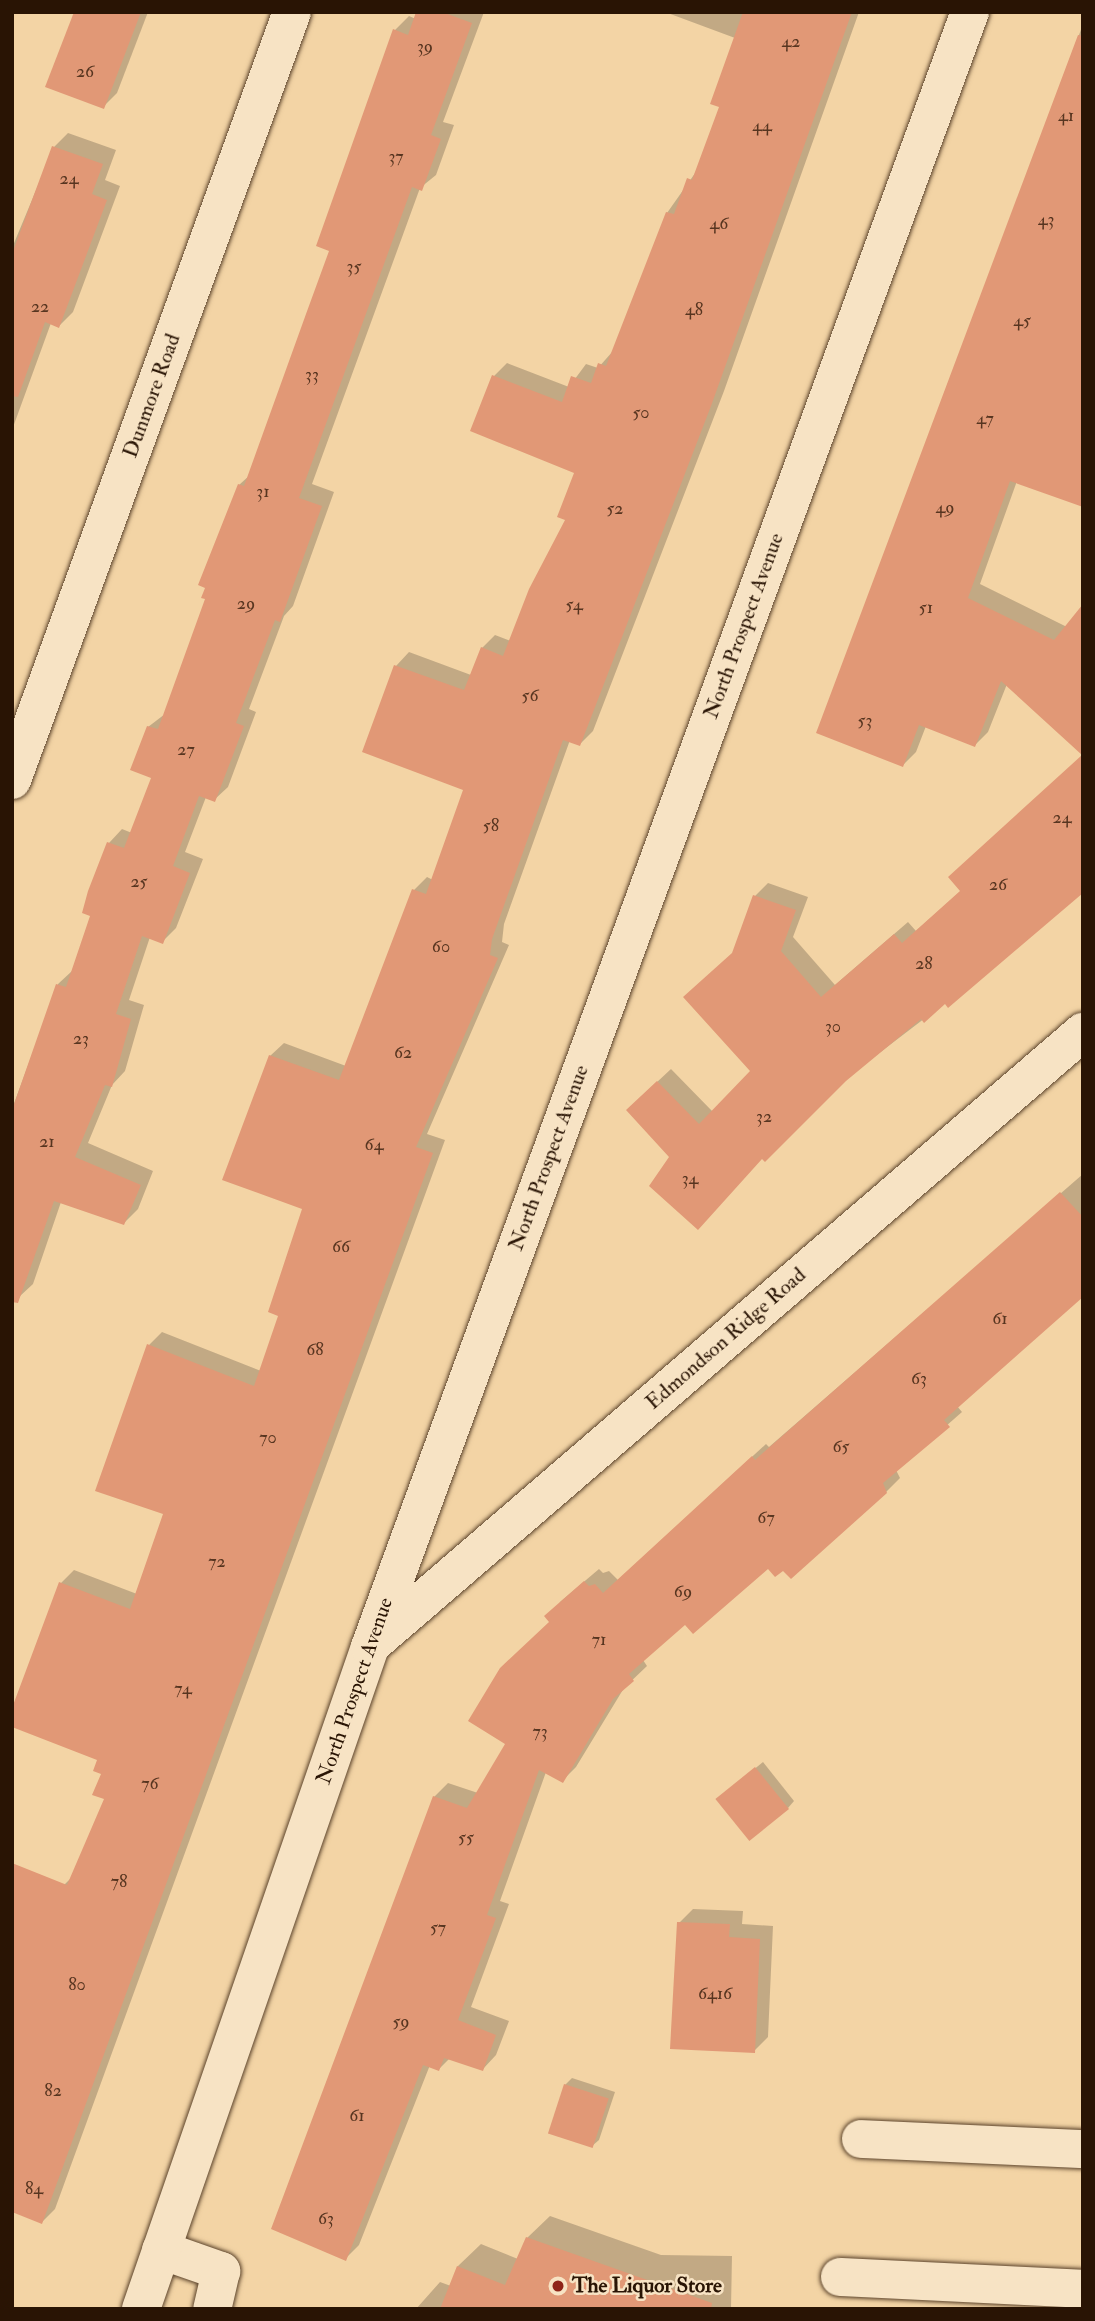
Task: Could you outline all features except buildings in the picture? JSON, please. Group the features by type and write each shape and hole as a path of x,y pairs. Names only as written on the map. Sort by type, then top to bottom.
{"street":[{"name":"Dunmore Road","path":"12,779 292,12"},
{"name":"North Prospect Avenue","path":"141,2309 370,1647 970,12"},
{"name":"Edmondson Ridge Road","path":"370,1647 1083,1032"},
{"path":"861,2139 1083,2149"},
{"path":"161,2250 222,2271 212,2309"},
{"path":"840,2277 1083,2289"}],"place":[{"name":"The Liquor Store","path":"558,2286"}]}
